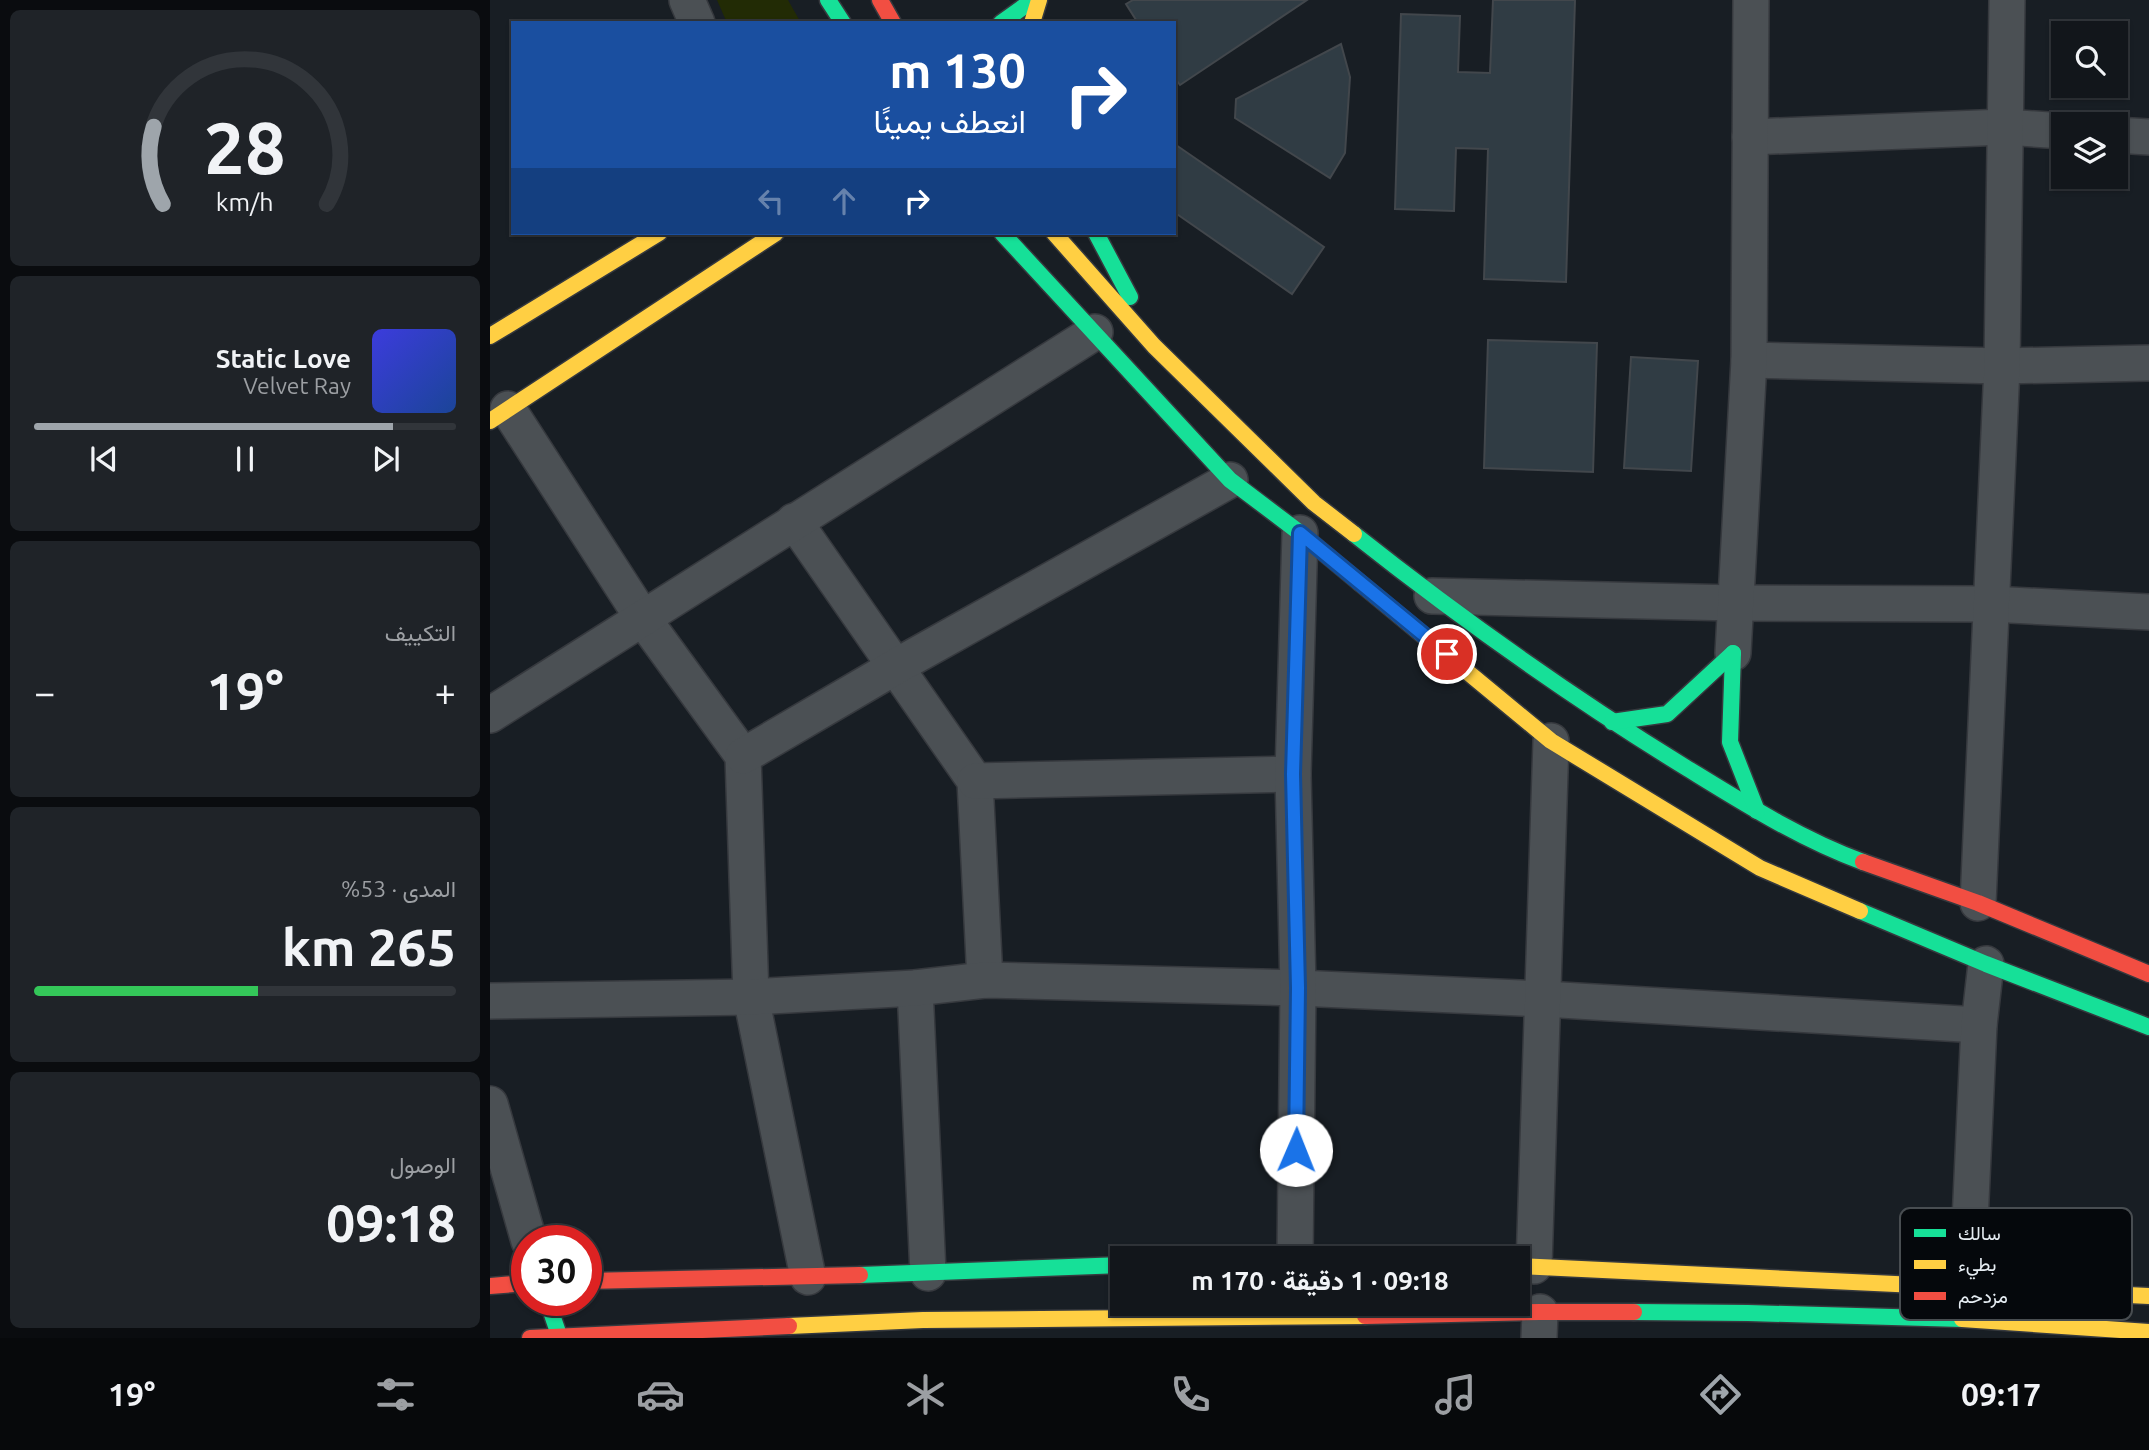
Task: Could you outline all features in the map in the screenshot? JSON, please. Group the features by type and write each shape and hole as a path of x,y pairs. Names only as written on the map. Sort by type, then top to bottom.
{"main road":[{"path":"828,0 842,21"},
{"path":"880,0 893,21"},
{"path":"1010,17 1033,0"},
{"path":"1010,17 1040,0"},
{"path":"490,336 656,235"},
{"path":"499,415 773,235"},
{"path":"1004,235 1230,480 1300,533 1551,741 1760,868 1986,964 2149,1027"},
{"path":"1056,235 1154,346 1314,503 1432,596 1612,722 1757,811 1842,854 1978,903 2149,974"},
{"path":"1097,235 1154,346"},
{"path":"1612,722 1667,713 1733,653"},
{"path":"1733,653 1730,742 1757,811"},
{"path":"602,1281 808,1277 1110,1265"},
{"path":"1530,1267 1900,1307"},
{"path":"490,1286 511,1284"},
{"path":"552,1316 560,1338"},
{"path":"530,1338 923,1329 1748,1326 1900,1317"},
{"path":"2024,1320 2149,1332"}],"street":[{"path":"687,0 696,21"},
{"path":"1733,653 1749,360 1751,0"},
{"path":"1978,903 2002,366 2007,0"},
{"path":"1750,137 2005,127 2051,130"},
{"path":"2128,136 2149,137"},
{"path":"490,715 644,620 794,521 1095,332"},
{"path":"1749,360 2002,366 2149,363"},
{"path":"499,415 743,756 751,997 808,1277"},
{"path":"743,756 895,667 1230,480"},
{"path":"794,521 975,781 985,980"},
{"path":"1295,1246 1298,988 1293,774 1300,533"},
{"path":"1432,596 1735,603 1990,604 2149,612"},
{"path":"1526,1246 1544,999 1551,741"},
{"path":"975,781 1293,774"},
{"path":"1968,1208 1979,1025 1986,964"},
{"path":"490,1001 751,997 915,988 985,980 1298,988 1544,999 1979,1025"},
{"path":"915,988 928,1273"},
{"path":"490,1104 524,1225"}],"green space":[{"path":"717,0 788,0 800,21 726,21"}],"building":[{"path":"1133,0 1307,0 1180,85 1176,80 1176,21 1137,21 1126,4"},
{"path":"1493,0 1575,0 1566,282 1484,279 1488,149 1456,148 1454,211 1395,209 1401,14 1460,16 1458,72 1490,73"},
{"path":"1341,44 1350,77 1345,153 1330,178 1235,118 1236,99"},
{"path":"1176,145 1324,247 1292,294 1176,213"},
{"path":"1488,340 1597,343 1593,472 1484,468"},
{"path":"1631,357 1698,361 1691,471 1624,468"}],"traffic: fast":[{"path":"828,0 842,21"},
{"path":"1004,21 1033,0"},
{"path":"1004,235 1230,480 1360,583"},
{"path":"1097,235 1130,297"},
{"path":"1354,534 1516,655 1642,740 1772,819 1863,862"},
{"path":"1733,653 1730,742 1757,811"},
{"path":"1612,722 1667,714 1733,653"},
{"path":"1860,911 1986,964 2149,1027"},
{"path":"860,1275 1110,1265"},
{"path":"1634,1312 1900,1317"},
{"path":"552,1316 560,1338"}],"traffic: slow":[{"path":"1033,21 1039,0"},
{"path":"490,336 656,235"},
{"path":"490,421 773,235"},
{"path":"1056,235 1154,346 1314,503 1354,534"},
{"path":"1360,583 1551,741 1760,868 1860,911"},
{"path":"1530,1267 1900,1284"},
{"path":"2132,1295 2149,1296"},
{"path":"789,1326 923,1320 1365,1316"},
{"path":"1976,1320 2149,1332"}],"traffic: jam":[{"path":"880,0 892,21"},
{"path":"1863,862 1978,903 2149,974"},
{"path":"602,1281 860,1275"},
{"path":"490,1286 511,1284"},
{"path":"1530,1312 1634,1312"},
{"path":"530,1338 789,1326"}],"route":[{"path":"1296,1150 1298,988 1293,774 1300,533 1447,654"}]}
